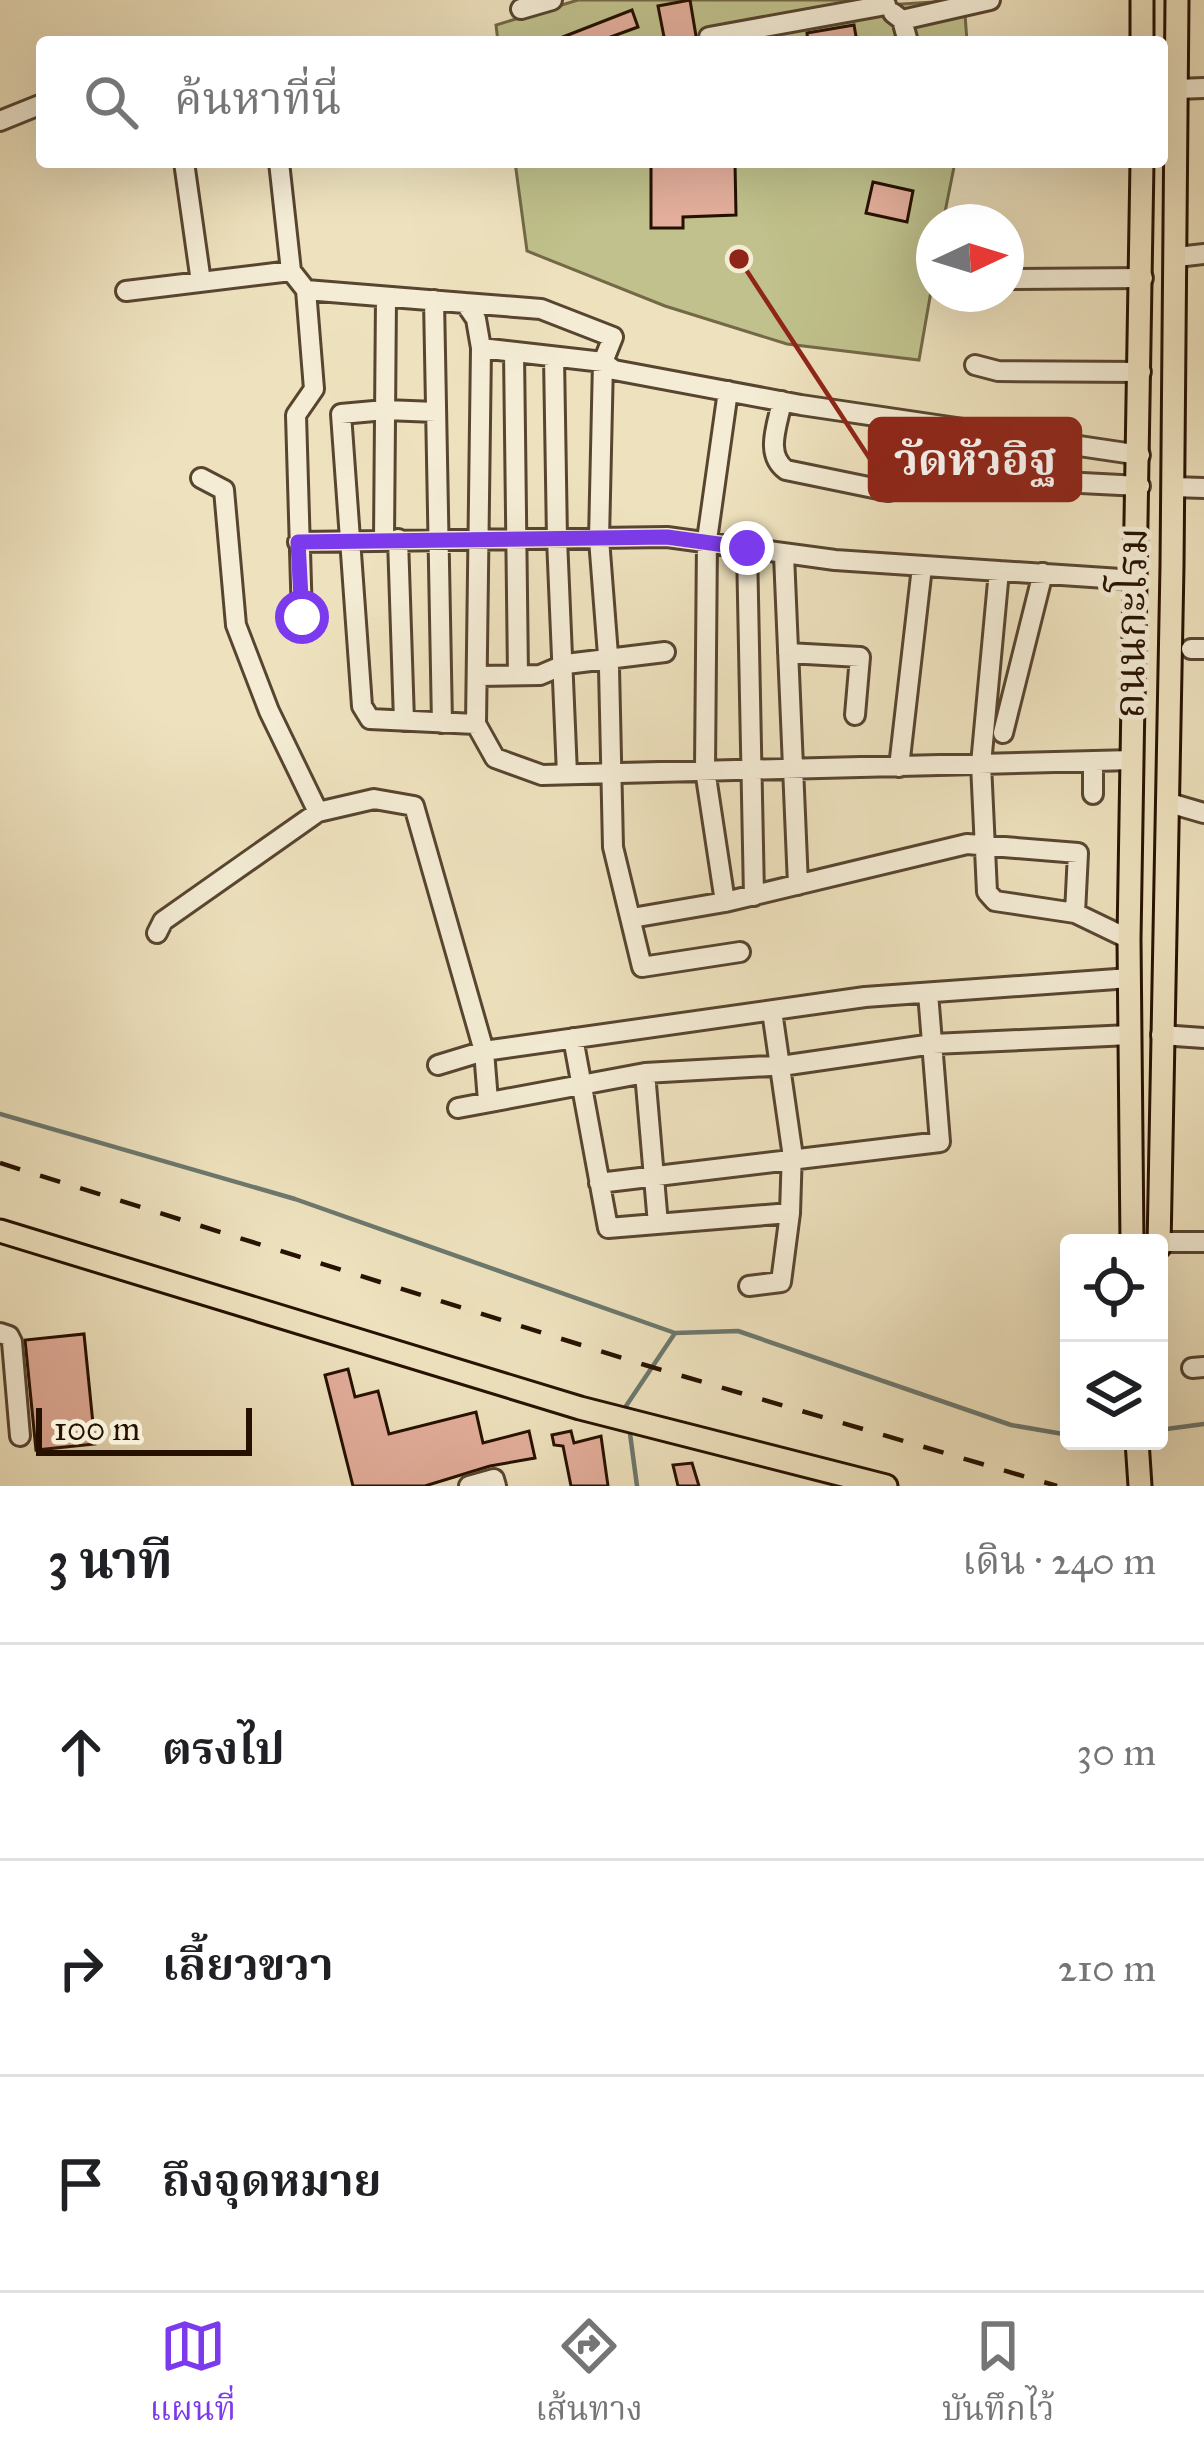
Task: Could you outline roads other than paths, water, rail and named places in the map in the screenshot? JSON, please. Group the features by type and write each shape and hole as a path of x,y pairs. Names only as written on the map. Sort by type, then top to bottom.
{"main road":[{"path":"1142,0 1142,36"},
{"name":"ถนนกะโรม","path":"1160,1234 1177,0"},
{"name":"ถนนกะโรม","path":"1132,1234 1130,939 1142,168"},
{"path":"1140,486 1173,487"},
{"path":"1130,1035 1161,1036"},
{"path":"0,1232 580,1408 886,1486"},
{"path":"1137,1450 1140,1486"}],"street":[{"path":"521,9 553,0"},
{"path":"902,20 986,0"},
{"path":"715,36 885,3 902,20 906,36"},
{"path":"1177,88 1204,88"},
{"path":"0,121 36,106"},
{"path":"185,168 200,282"},
{"path":"280,168 291,271 306,290 314,389 296,415 302,617"},
{"path":"1177,257 1204,254"},
{"path":"126,291 291,271"},
{"path":"1024,279 1143,278"},
{"path":"306,290 542,309 613,337 603,362 599,538 614,847 641,967 740,952"},
{"path":"386,297 385,410 404,721"},
{"path":"434,300 442,723"},
{"path":"465,303 476,319 481,348 476,724 495,758 542,775 1133,760"},
{"path":"481,348 603,362 614,370 782,401 1140,455"},
{"path":"514,352 518,675"},
{"path":"554,357 556,539 567,774"},
{"path":"975,365 1011,372 1141,372"},
{"path":"724,902 706,770 706,540 728,391"},
{"path":"308,398 341,414 436,412"},
{"path":"782,401 772,450 786,470 888,491 896,490 907,475 1140,486"},
{"path":"341,414 362,706 370,719 476,724"},
{"path":"201,478 224,490 236,625 269,711 318,812"},
{"path":"1173,487 1204,488"},
{"path":"298,542 706,540 784,555 922,568 1136,580"},
{"path":"747,548 754,896"},
{"path":"784,555 798,885"},
{"path":"898,767 922,568"},
{"path":"999,571 981,764 987,892 995,901 1075,913 1130,939"},
{"path":"1003,733 1043,573"},
{"path":"479,676 540,675 561,666 665,652"},
{"path":"788,653 860,657 855,715"},
{"path":"1093,760 1093,794"},
{"path":"157,932 164,921 318,812 374,799 415,806 484,1051 488,1101"},
{"path":"1166,802 1204,813"},
{"path":"632,918 754,896 923,853 985,845 1078,853 1075,913"},
{"path":"438,1065 484,1051 772,1011 928,993 1130,978"},
{"path":"599,1183 940,1142 928,993"},
{"path":"749,1286 781,1282 790,1213 792,1159 772,1011"},
{"path":"458,1108 645,1073 782,1065 933,1044 1130,1035"},
{"path":"1161,1036 1204,1038"},
{"path":"573,1038 608,1228 790,1213"},
{"path":"645,1073 658,1224"},
{"path":"1168,1244 1204,1242"},
{"path":"0,1334 12,1342 20,1436"},
{"path":"469,1486 494,1480 496,1486"}],"waterway":[{"path":"0,1114 295,1199 675,1333 738,1331 1011,1425 1060,1433"},
{"path":"627,1415 626,1406 675,1333"},
{"path":"1168,1429 1204,1424"},
{"path":"629,1426 637,1486"}],"railway":[{"path":"0,1163 645,1365 1057,1486"}],"place":[{"name":"วัดหัวอิฐ","path":"739,259"}]}
